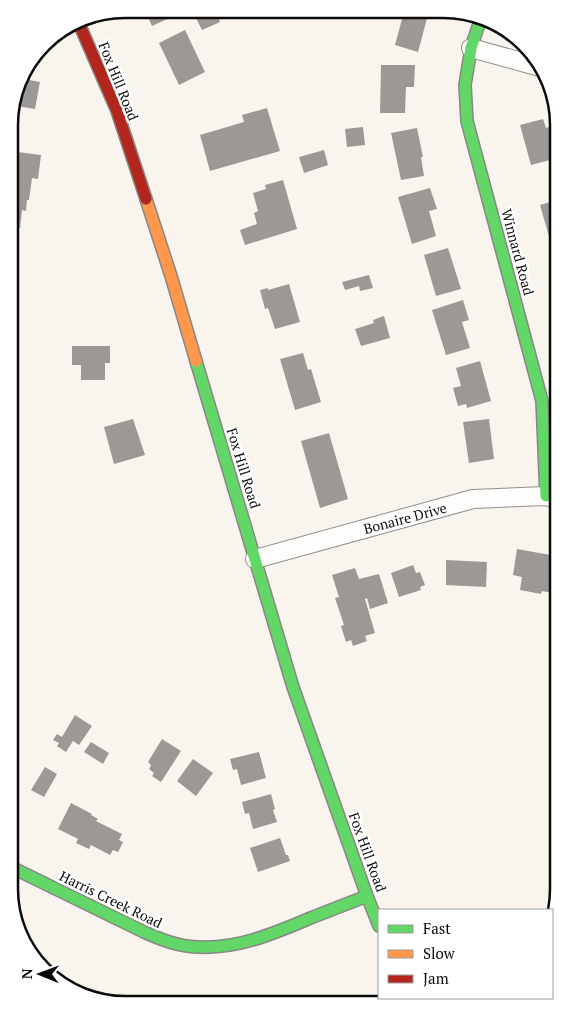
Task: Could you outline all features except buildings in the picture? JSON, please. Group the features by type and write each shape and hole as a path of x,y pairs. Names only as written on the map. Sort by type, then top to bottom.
{"main road":[{"name":"Winnard Road","path":"479,23 471,48 465,85 467,121 542,401 550,487"},
{"name":"Fox Hill Road","path":"80,27 117,111 171,276 293,687 378,924"},
{"name":"Harris Creek Road","path":"18,870 147,935 181,946 198,947 238,944 260,938 367,896"}],"street":[{"path":"471,48 534,66"},
{"name":"Bonaire Drive","path":"256,559 473,499 550,498"}],"traffic: fast":[{"path":"479,23 471,48 465,85 467,121 542,401 546,496"},
{"path":"196,361 293,687 378,924"},
{"path":"18,870 144,932 158,938 192,947 229,945 258,938 367,896"}],"traffic: slow":[{"path":"146,199 196,361"}],"traffic: jam":[{"path":"80,27 117,111 146,199"}]}
